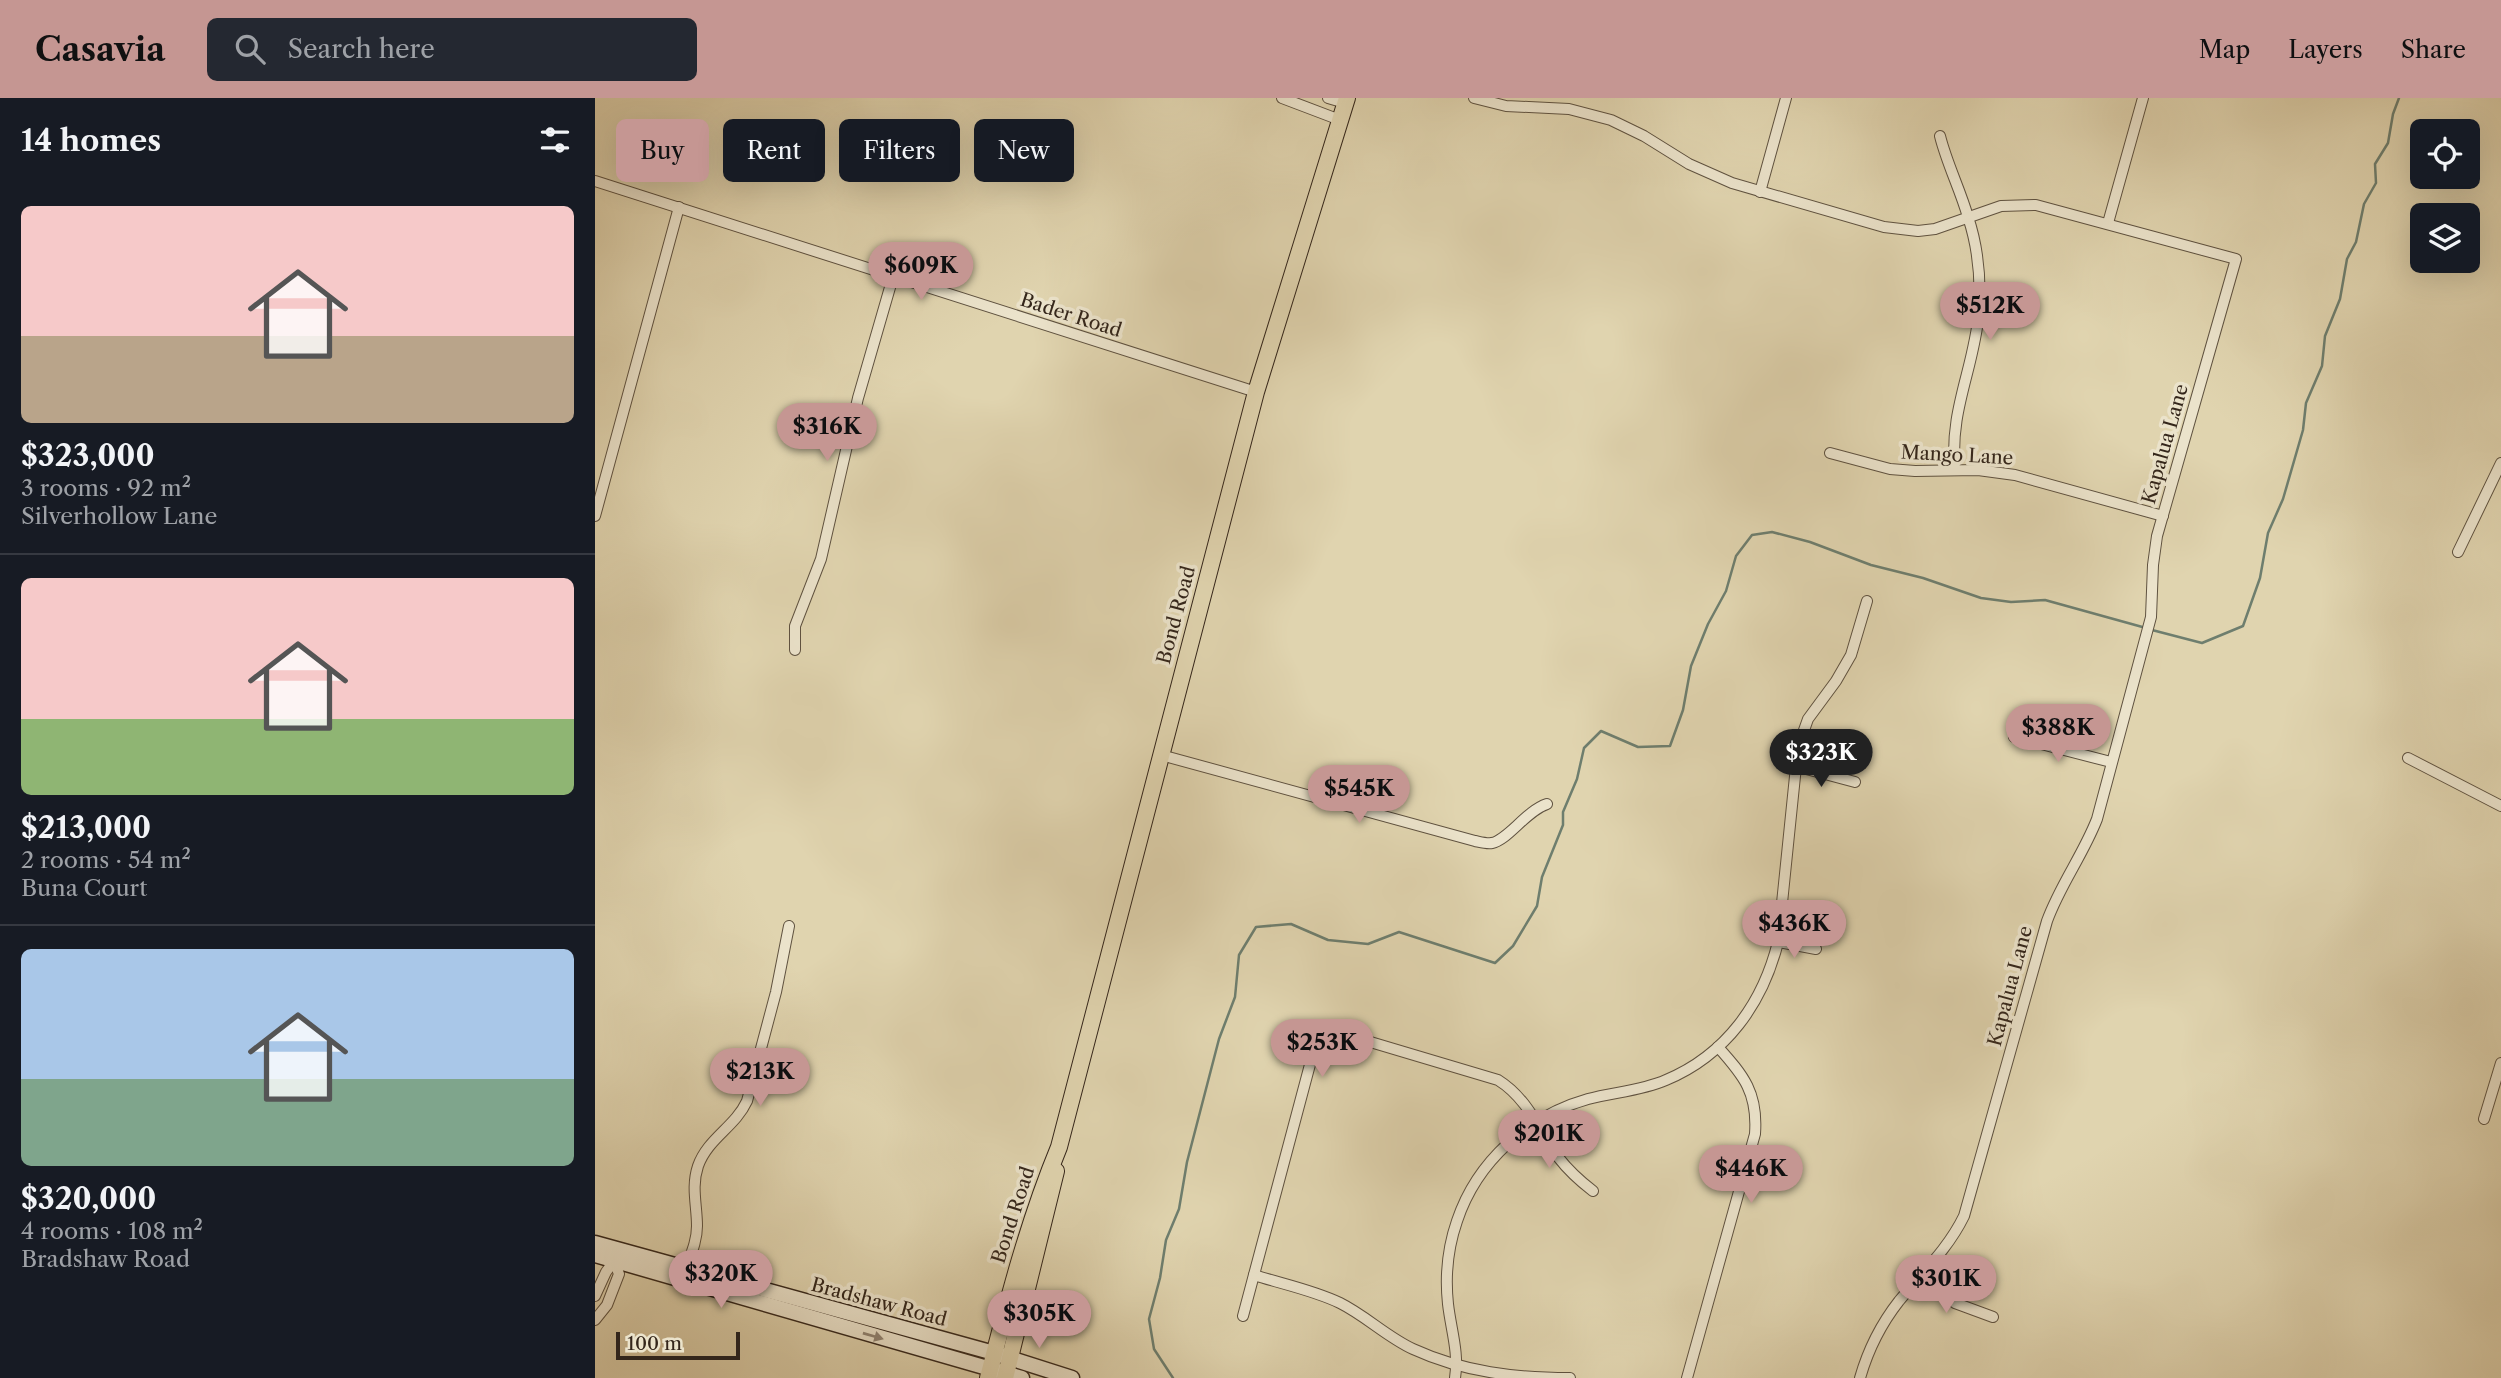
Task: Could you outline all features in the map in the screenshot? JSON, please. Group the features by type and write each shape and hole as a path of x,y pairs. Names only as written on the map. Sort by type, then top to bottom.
{"main road":[{"name":"Bond Road","path":"991,1367 1035,1207 1059,1147 1256,393 1346,100"},
{"name":"Bond Road","path":"1011,1372 1055,1182 1059,1147"},
{"path":"1032,1276 1032,1250 1041,1217 1035,1207"},
{"name":"Bradshaw Road","path":"595,1243 616,1255 991,1367 1011,1372 1072,1378"},
{"name":"Bradshaw Road","path":"595,1255 616,1255 685,1268 991,1367"}],"street":[{"path":"1282,98 1340,120"},
{"path":"1328,98 1346,100"},
{"name":"Kapalua Lane","path":"1474,98 1506,106 1569,110 1611,120 1706,173 1760,192 1901,230 1935,229 2001,206 2019,204 2048,207 2236,259 2163,516 2155,550 2151,617 2097,819 2089,839 2054,901 2047,921 1964,1216 1947,1246 1885,1321 1870,1348 1860,1378"},
{"path":"1760,192 1786,98"},
{"path":"2108,223 2143,98"},
{"path":"1940,136 1969,218 1977,260 1979,311 1972,353 1954,424 1955,470"},
{"name":"Bader Road","path":"595,181 1256,393"},
{"path":"595,516 679,207"},
{"path":"795,650 795,626 821,559 858,398 893,277"},
{"name":"Mango Lane","path":"1830,453 1890,469 1977,470 2015,475 2163,516"},
{"path":"2458,552 2501,463"},
{"path":"1455,1378 1457,1364 1447,1282 1449,1252 1457,1220 1485,1168 1510,1141 1536,1122 1572,1104 1665,1081 1695,1065 1735,1031 1756,1001 1769,973 1778,942 1798,747 1808,719 1847,662 1867,601"},
{"path":"2014,737 2111,762"},
{"path":"1161,754 1475,841 1492,843 1537,808 1547,804"},
{"path":"2408,758 2501,806"},
{"path":"1795,766 1855,782"},
{"path":"685,1268 697,1234 694,1187 698,1168 711,1143 738,1116 747,1101 776,992 789,926"},
{"path":"1778,942 1816,949"},
{"path":"1243,1317 1320,1027 1488,1076 1507,1086 1518,1095 1559,1158 1593,1191"},
{"path":"1687,1378 1755,1133 1752,1093 1746,1081 1718,1047"},
{"path":"2484,1119 2501,1063"},
{"path":"595,1296 616,1255"},
{"path":"595,1320 607,1306 619,1274 616,1255"},
{"path":"1923,1274 1955,1303 1993,1317"},
{"path":"1254,1275 1340,1303 1413,1349 1457,1364 1502,1376 1570,1378"}],"waterway":[{"path":"2152,630 2202,643 2243,626 2260,578 2268,533 2283,499 2303,430 2306,403 2322,366 2325,336 2340,299 2347,259 2356,242 2364,204 2376,183 2375,164 2388,143 2399,98"},
{"path":"1173,1378 1154,1349 1149,1319 1160,1278 1166,1240 1179,1209 1187,1162 1219,1039 1235,997 1239,955 1256,927 1291,924 1328,940 1368,944 1399,932 1495,963 1513,946 1537,906 1542,877 1563,825 1563,812 1577,779 1584,748 1601,731 1638,747 1670,746 1683,710 1691,666 1708,624 1726,591 1736,556 1752,535 1772,532 1810,542 1871,565 1923,578 1981,598 2011,602 2045,600 2146,628"}]}
